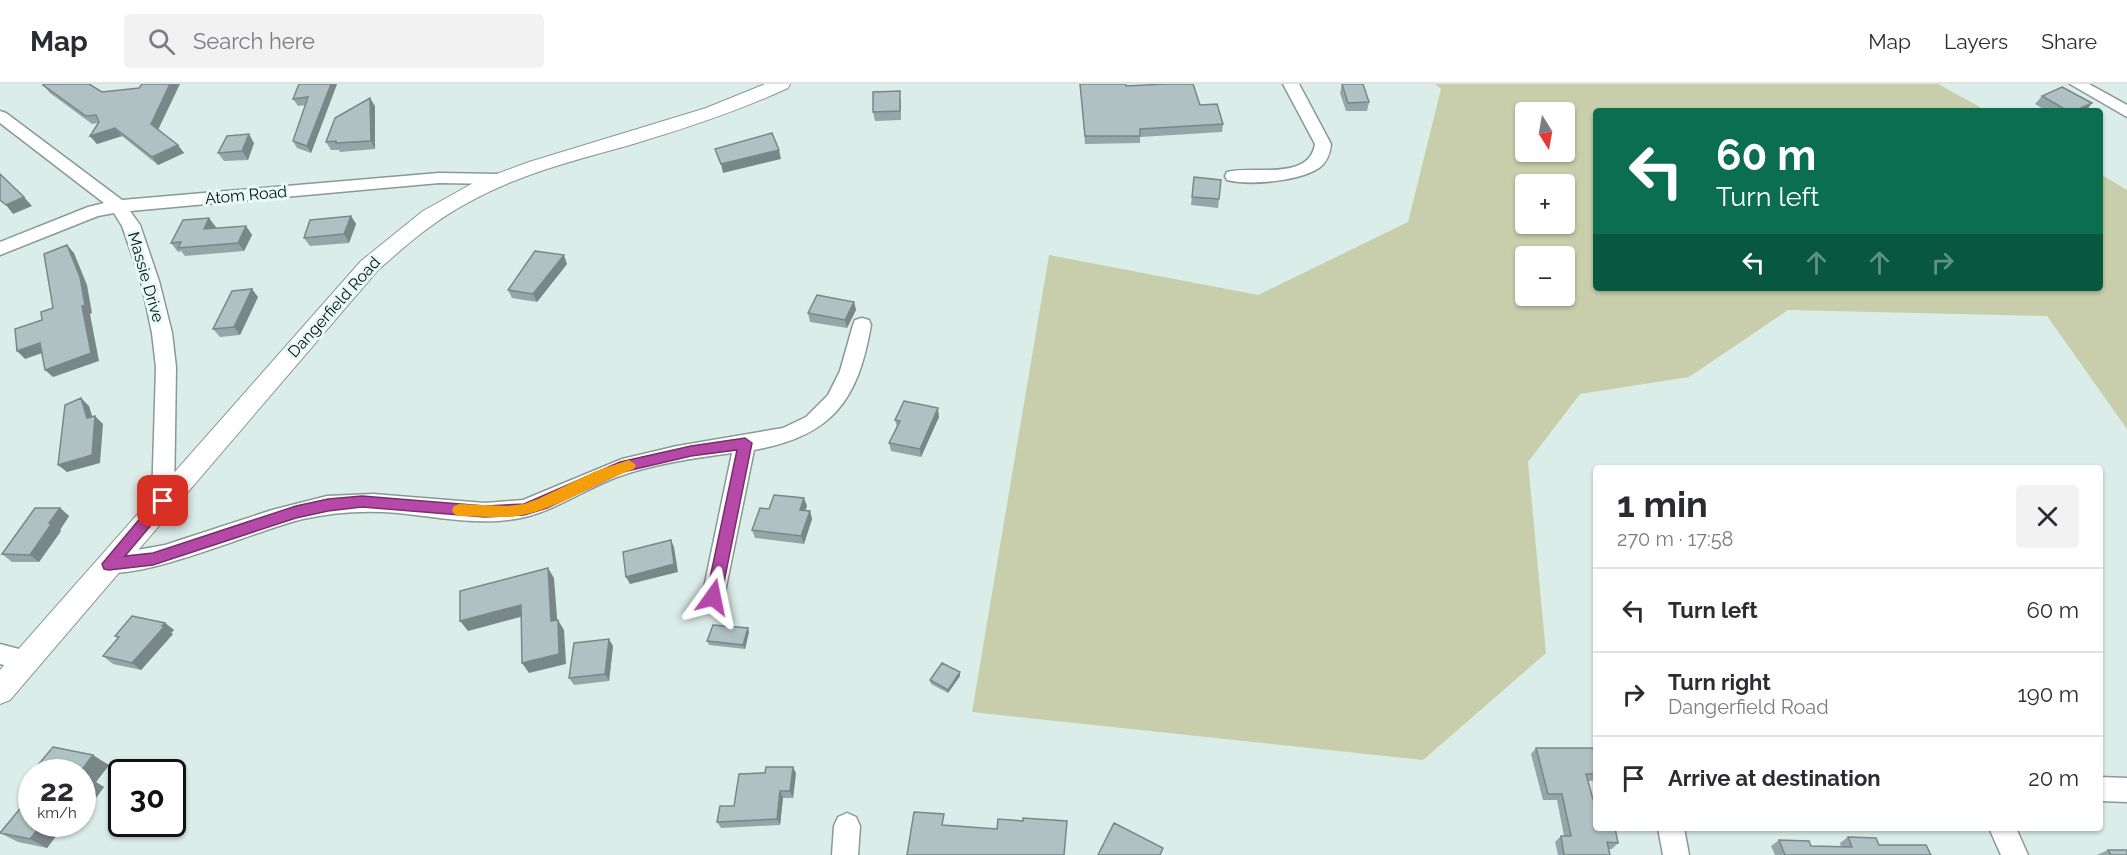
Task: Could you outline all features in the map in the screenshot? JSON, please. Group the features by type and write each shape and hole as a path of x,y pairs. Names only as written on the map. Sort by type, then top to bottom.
{"street":[{"name":"Dangerfield Road","path":"0,691 369,266 412,228 431,215 500,179 699,117 750,99 781,84"},
{"path":"1233,176 1286,174 1300,170 1321,158 1323,144 1291,84"},
{"path":"2078,84 2127,112"},
{"name":"Massie Drive","path":"0,116 118,206 131,225 162,333 166,367 163,501"},
{"name":"Atom Road","path":"0,249 94,211 118,206 439,178 500,179"},
{"path":"109,564 153,559 296,512 328,505 362,501 485,512 524,509 542,504 620,467 800,430 821,415 845,383 857,351 862,325"},
{"path":"713,597 745,443"},
{"path":"0,654 26,660"},
{"path":"2103,789 2127,790"},
{"path":"845,855 847,826"},
{"path":"1672,831 1676,855"},
{"path":"2003,831 2015,855"}],"green space":[{"path":"1435,84 1938,84 1982,108 1593,108 1593,291 2103,291 2103,176 2127,190 2127,429 2047,316 1788,310 1689,377 1580,394 1528,462 1546,653 1423,760 972,712 1049,255 1258,295 1408,222 1441,89"}],"building":[{"path":"89,84 102,92 139,88 142,84 170,84 151,124 178,145 152,157 115,128 90,136 99,122 96,115 86,116 43,85"},
{"path":"299,84 331,84 307,146 293,141 308,97 293,99"},
{"path":"1080,84 1126,84 1126,86 1193,84 1200,105 1217,104 1223,124 1140,129 1140,136 1085,136"},
{"path":"1342,84 1363,84 1369,102 1348,103"},
{"path":"2062,87 2092,103 2081,108 2063,108 2042,96"},
{"path":"900,91 900,111 873,112 873,92"},
{"path":"370,98 371,141 326,142 335,118"},
{"path":"772,133 779,150 721,164 715,149"},
{"path":"249,134 242,151 218,153 227,136"},
{"path":"0,174 24,197 6,205 0,200"},
{"path":"1194,177 1221,180 1219,199 1192,197"},
{"path":"351,216 344,234 304,238 310,220"},
{"path":"209,218 204,229 246,226 238,243 178,248 181,242 171,243 183,220"},
{"path":"67,245 80,277 85,305 82,306 91,353 45,370 40,343 17,351 15,329 42,320 41,312 53,308 44,254"},
{"path":"535,251 564,255 533,294 508,290"},
{"path":"252,289 234,327 213,329 232,291"},
{"path":"817,295 854,302 845,320 808,313"},
{"path":"81,398 87,418 95,416 92,455 58,465 65,405"},
{"path":"904,401 938,408 920,449 889,443 900,421 895,420"},
{"path":"774,495 804,498 800,510 810,511 801,536 752,530 760,508 769,509"},
{"path":"35,508 60,508 30,555 2,554"},
{"path":"671,540 674,564 626,577 623,552"},
{"path":"548,568 551,621 558,620 559,654 522,663 521,605 460,621 460,591"},
{"path":"132,616 165,623 162,626 164,627 132,663 103,656 119,637 115,636"},
{"path":"713,625 748,628 743,645 707,641"},
{"path":"609,639 605,674 569,678 574,643"},
{"path":"942,663 960,672 948,690 930,680"},
{"path":"53,747 93,755 90,759 43,759"},
{"path":"1536,748 1593,748 1593,774 1586,774 1593,799 1593,831 1616,831 1618,843 1607,842 1610,855 1564,855 1561,836 1571,836 1562,794 1548,794"},
{"path":"766,767 793,767 790,791 780,791 777,819 717,822 720,806 734,806 739,774 765,773"},
{"path":"18,811 18,837 0,833"},
{"path":"914,812 944,814 942,825 997,829 998,819 1067,821 1064,855 907,855"},
{"path":"1114,823 1163,848 1160,855 1098,855"},
{"path":"1848,837 1876,838 1879,845 1926,845 1931,855 1785,855 1779,840 1809,841 1811,846 1852,847"},
{"path":"2108,850 2127,850 2127,855 2111,855"}],"slow traffic":[{"path":"459,510 507,512 524,509 542,504 601,475 629,465"}],"route":[{"path":"163,501 109,564 153,559 296,512 328,505 362,501 485,512 524,509 542,504 620,467 691,451 745,443 713,597"}]}
